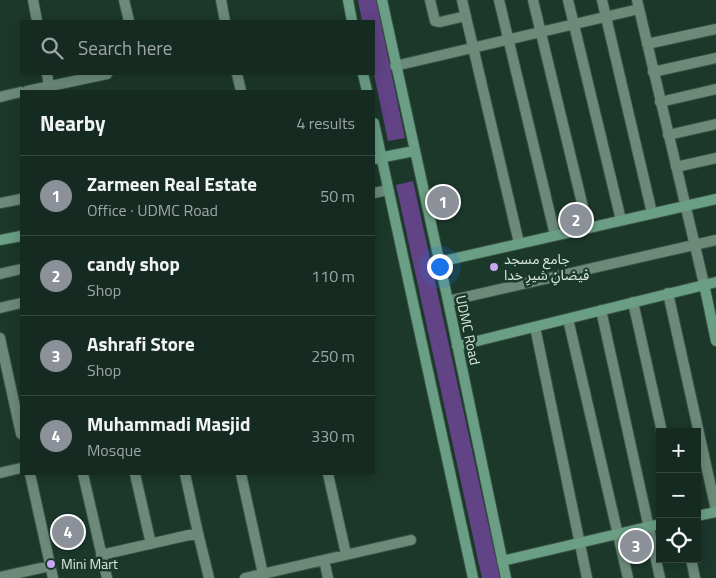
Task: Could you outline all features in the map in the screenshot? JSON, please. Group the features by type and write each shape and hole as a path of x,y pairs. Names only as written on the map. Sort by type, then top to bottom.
{"main road":[{"path":"348,0 352,20"},
{"name":"UDMC Road","path":"382,0 506,578"},
{"path":"363,75 367,90"},
{"path":"375,135 377,159 388,190 473,578"},
{"path":"377,159 414,150"},
{"path":"439,262 716,199"},
{"path":"0,240 20,236"},
{"path":"457,346 716,282"},
{"path":"704,284 713,316 716,341"},
{"path":"701,515 716,511"},
{"path":"502,561 654,526"}],"street":[{"path":"33,0 37,20"},
{"path":"124,0 129,20"},
{"path":"221,0 225,20"},
{"path":"430,0 435,21 440,22 466,16"},
{"path":"462,0 519,244"},
{"path":"499,0 555,235"},
{"path":"533,0 588,228"},
{"path":"568,0 621,220"},
{"path":"602,0 652,213"},
{"path":"395,66 606,17 638,5 684,206 704,284"},
{"path":"647,44 716,29"},
{"path":"653,72 716,58"},
{"path":"47,75 50,86"},
{"path":"32,90 102,75"},
{"path":"237,75 241,90"},
{"path":"660,102 716,89"},
{"path":"0,97 20,92"},
{"path":"668,135 716,124"},
{"path":"676,167 716,158"},
{"path":"375,193 388,190"},
{"path":"0,203 20,198"},
{"path":"448,302 716,240"},
{"path":"0,274 20,269"},
{"path":"668,293 716,511"},
{"path":"633,302 661,428"},
{"path":"0,308 20,303"},
{"path":"601,310 654,526 660,578"},
{"path":"568,318 628,578"},
{"path":"535,327 587,578"},
{"path":"0,338 20,429"},
{"path":"0,473 20,468"},
{"path":"30,475 53,578"},
{"path":"83,475 107,578"},
{"path":"135,475 151,544"},
{"path":"184,475 209,578"},
{"path":"241,475 264,574"},
{"path":"328,475 346,554"},
{"path":"101,555 198,533"},
{"path":"245,578 412,540"},
{"path":"324,560 328,578"},
{"path":"692,563 695,578"},
{"path":"0,577 22,575 50,566"}],"shaded area":[{"path":"358,0 376,0 405,138 388,141 374,75 375,20 362,20"},
{"path":"413,181 500,578 482,578 396,185"}],"place":[{"name":"Zarmeen Real Estate","path":"443,202"},
{"name":"candy shop","path":"576,220"},
{"name":"جامع مسجد فیضانِ شیرِ خدا","path":"494,267"},
{"name":"Muhammadi Masjid","path":"68,532"},
{"name":"Ashrafi Store","path":"636,546"},
{"name":"Mini Mart","path":"51,564"}]}
